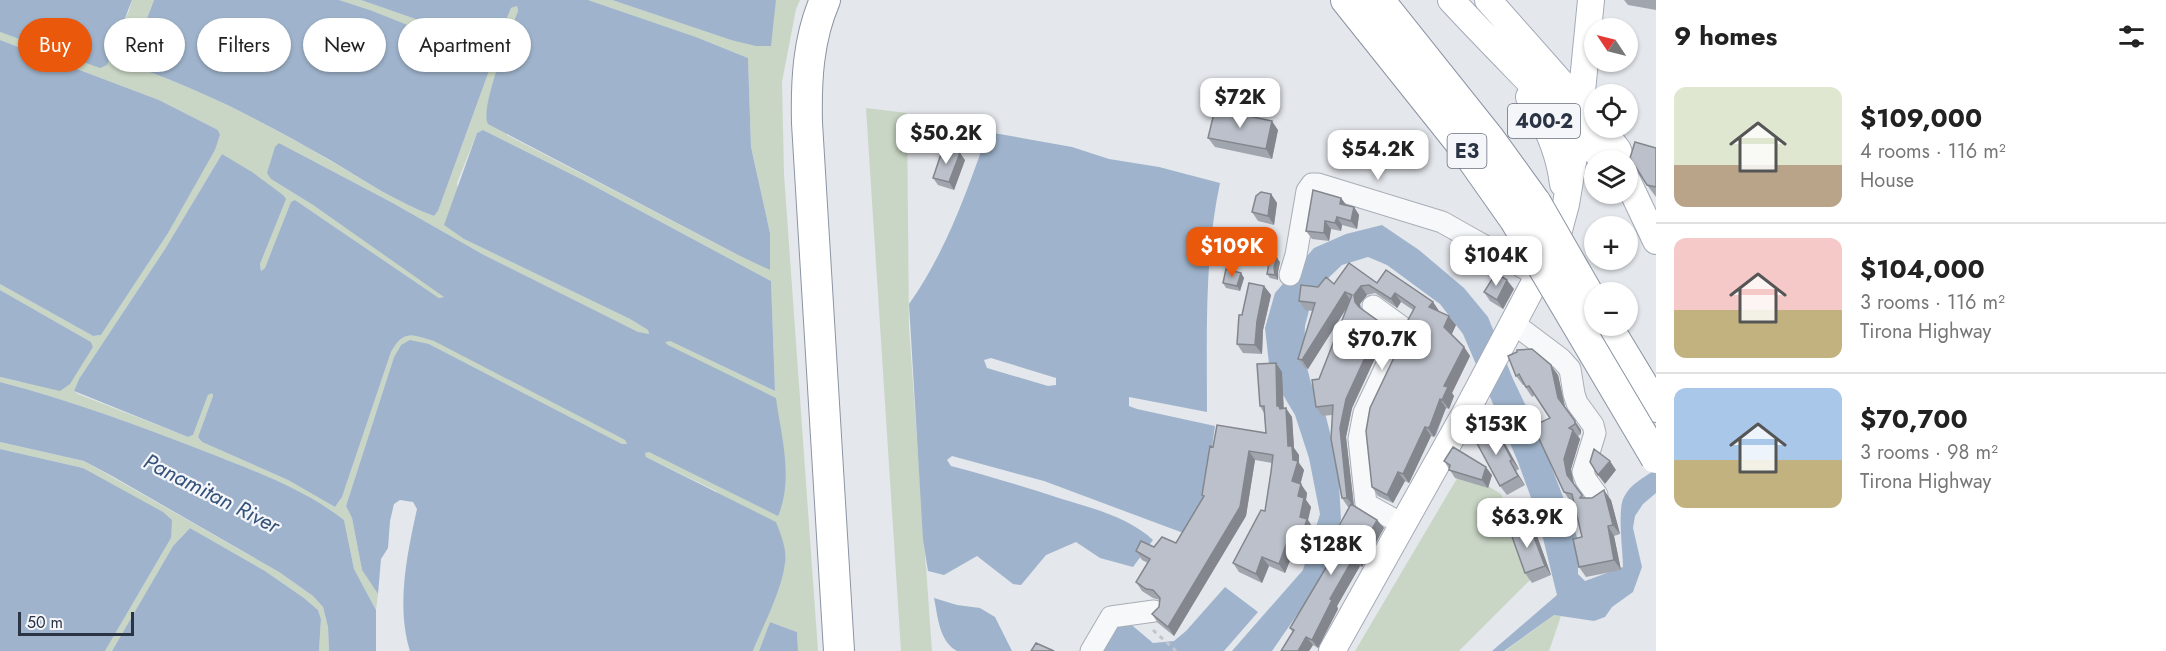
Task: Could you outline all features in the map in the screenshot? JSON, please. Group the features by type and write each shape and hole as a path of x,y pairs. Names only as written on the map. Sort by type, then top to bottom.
{"highway":[{"path":"825,0 817,22 808,70 807,123 839,651"},
{"name":"E3","path":"1346,0 1427,80"},
{"name":"E3","path":"1379,0 1465,148 1525,211 1584,291"},
{"name":"E3","path":"1525,211 1656,458"},
{"path":"1613,336 1656,407"}],"main road":[{"name":"400-2","path":"1451,0 1496,49 1550,131 1561,165 1566,204"},
{"name":"400-2","path":"1488,0 1584,115"},
{"path":"1590,84 1591,0"},
{"name":"400-2","path":"1496,49 1584,117"},
{"path":"1332,651 1404,525 1538,276 1559,230 1584,138"},
{"path":"1606,138 1618,150"},
{"path":"1638,203 1656,241"}],"street":[{"path":"1290,275 1296,255 1307,191 1312,184 1329,187 1442,222 1538,276"},
{"path":"1373,306 1402,327 1402,333 1364,413 1360,430 1366,504 1404,525"},
{"path":"1512,326 1561,359 1570,369 1577,403 1593,424 1595,433 1583,472 1597,495"},
{"path":"1091,651 1111,617 1154,611"}],"path":[{"path":"1162,638 1176,651"}],"green space":[{"path":"132,0 154,0 147,18 125,18"},
{"path":"339,0 361,0 413,18 398,18 398,21"},
{"path":"588,0 612,0 731,40 773,17 776,0 800,0 796,9 782,82 784,174 818,651 798,651 797,632 770,622 759,651 753,651 777,591 716,491 646,457 645,453 649,451 778,515 664,341 670,341 775,391 771,281 583,180 483,130 477,133 457,183 464,239 630,319 648,330 649,334 638,333 484,255 391,202 279,143 271,179 313,205 445,297 439,298 295,200 265,268 261,271 260,264 285,199 222,154 165,249 79,379 74,391 188,437 193,435 208,395 212,392 213,396 198,437 202,442 288,480 335,507 342,497 391,352 400,340 409,336 435,341 625,440 627,444 622,444 429,344 401,345 394,357 346,506 352,518 362,570 378,594 376,610 354,569 344,520 312,498 259,473 154,432 78,405 0,382 0,377 20,382 93,347 91,342 0,290 0,284 93,336 101,335 168,232 215,150 220,135 218,130 159,100 85,72 92,72 92,64 100,67 104,59 104,72 149,72 190,88 261,122 394,198 434,216 438,211 489,72 513,72 507,135 769,269 770,233 751,147 748,58 696,37"},
{"path":"517,6 517,18 507,18 511,8"},
{"path":"0,32 18,38 18,47 0,40"},
{"path":"866,108 907,113 909,327 932,651 901,651"},
{"path":"0,442 84,461 279,572 313,596 323,607 328,627 329,651 319,651 321,619 318,610 265,571 190,528 173,546 112,651 105,651 171,538 83,468 0,449"},
{"path":"1462,470 1501,494 1534,576 1459,651 1355,651"},
{"path":"1554,615 1561,616 1549,651 1505,651"}],"water":[{"path":"0,0 132,0 125,18 104,18 104,66 100,68 92,65 92,18 18,18 18,38 0,32"},
{"path":"154,0 339,0 398,21 398,72 489,72 438,211 434,216 407,205 261,122 190,88 149,72 185,72 185,18 147,18"},
{"path":"361,0 588,0 696,37 748,58 751,147 770,233 770,270 488,124 486,116 488,103 497,72 531,72 531,18 515,18 517,6 511,8 507,18 413,18"},
{"path":"612,0 776,0 771,46 756,46 731,40"},
{"path":"0,40 18,47 18,72 85,72 159,100 218,130 220,135 215,150 168,233 101,335 93,336 0,284"},
{"path":"483,130 583,180 771,281 775,391 670,341 665,342 776,398 786,472 783,502 778,516 649,452 645,453 646,457 776,522 782,537 785,563 776,597 753,651 410,651 403,598 404,580 417,509 413,502 400,500 394,504 388,548 381,559 378,594 362,570 352,518 346,506 394,357 401,345 410,340 429,344 622,444 627,444 625,440 434,341 414,336 405,337 391,352 342,497 335,507 288,480 202,442 198,437 213,396 212,393 208,395 193,435 188,437 74,391 79,379 165,249 222,154 252,172 286,199 260,264 261,271 265,268 291,202 295,200 439,298 444,297 313,205 271,179 267,173 275,147 279,143 391,202 484,255 638,332 649,334 648,330 630,319 464,239 444,225 477,133"},
{"path":"988,132 1072,147 1109,159 1159,167 1220,183 1209,268 1207,412 1129,397 1129,406 1137,409 1215,426 1207,483 1199,516 1186,534 1044,481 952,456 947,460 951,466 1086,506 1122,520 1144,532 1153,540 1133,567 1100,558 1076,542 1046,555 1021,585 1013,584 977,556 944,575 928,571 923,539 909,304 945,242 964,199","holes":["991,358 1056,378 1056,385 1048,386 987,368 984,360"]},
{"path":"1382,225 1419,250 1464,288 1488,317 1513,379 1536,427 1562,494 1578,540 1578,574 1585,581 1623,567 1621,520 1624,497 1638,481 1656,469 1656,493 1643,504 1635,516 1633,528 1642,567 1633,592 1612,607 1605,617 1594,621 1554,615 1504,651 1492,651 1557,595 1537,514 1518,462 1463,334 1440,304 1387,265 1368,257 1342,265 1323,283 1312,299 1305,326 1304,356 1311,383 1326,417 1338,464 1341,519 1323,577 1272,651 1232,651 1303,570 1320,514 1309,458 1295,415 1270,373 1265,328 1275,293 1314,248 1346,234"},
{"path":"0,290 91,342 93,347 70,384 60,391 0,377"},
{"name":"Panamitan River","path":"0,382 103,414 240,465 312,498 344,520 354,569 376,610 376,651 329,651 328,627 323,607 313,596 279,572 112,476 84,461 0,442"},
{"path":"0,449 83,468 163,512 172,520 171,538 105,651 0,651"},
{"path":"190,528 265,571 318,610 321,619 319,651 112,651 173,546"},
{"path":"1225,587 1258,612 1224,651 1100,651 1113,627 1127,621 1153,643 1174,641 1186,631"},
{"path":"934,598 957,605 980,608 995,617 1012,651 957,651 951,647 943,635"},
{"path":"770,622 797,632 798,651 759,651"}],"building":[{"path":"1215,109 1272,121 1266,149 1208,138"},
{"path":"1635,142 1656,148 1656,187 1647,185 1638,171 1638,150 1632,150"},
{"path":"943,148 960,153 949,182 933,178"},
{"path":"1313,190 1341,198 1340,204 1354,207 1351,221 1337,217 1335,223 1325,221 1324,233 1306,231"},
{"path":"1261,192 1271,194 1268,216 1252,212 1256,196"},
{"path":"1270,257 1277,258 1274,267 1275,275 1267,274"},
{"path":"1349,263 1377,283 1386,270 1433,302 1429,307 1449,316 1444,327 1464,347 1444,386 1448,387 1442,400 1440,399 1430,426 1425,427 1403,474 1398,472 1387,495 1372,487 1366,431 1370,408 1407,330 1408,320 1415,307 1395,293 1391,299 1369,285 1361,286 1354,295 1355,302 1381,323 1346,399 1340,428 1347,498 1342,498 1331,439 1333,405 1316,407 1312,380 1319,379 1352,295 1345,292 1302,360 1298,359 1315,303 1299,301 1301,285 1318,287 1326,277 1334,284"},
{"path":"1226,269 1241,273 1237,286 1223,283"},
{"path":"1496,273 1507,280 1497,300 1484,292"},
{"path":"1249,283 1264,286 1255,345 1237,344 1239,315 1242,315"},
{"path":"1532,349 1551,365 1558,398 1575,421 1575,424 1569,428 1573,430 1564,459 1567,475 1582,495 1580,498 1592,498 1604,490 1613,525 1608,526 1614,560 1579,567 1573,539 1582,537 1572,494 1564,492 1533,426 1550,418 1529,386 1526,387 1519,374 1516,376 1508,356 1517,350"},
{"path":"1276,363 1277,406 1280,409 1286,408 1288,446 1292,446 1293,460 1298,461 1292,481 1301,484 1298,496 1304,498 1300,517 1307,519 1302,535 1290,534 1279,564 1262,557 1256,574 1233,563 1261,510 1265,511 1271,472 1273,455 1249,451 1240,507 1168,627 1152,614 1159,607 1160,598 1153,590 1146,589 1136,582 1150,559 1136,551 1141,541 1154,547 1162,537 1176,543 1204,496 1202,495 1210,446 1213,447 1217,425 1266,433 1264,406 1260,406 1257,364"},
{"path":"1483,428 1487,435 1496,430 1518,476 1500,486 1472,434"},
{"path":"1453,447 1486,467 1482,480 1449,470 1450,465 1444,461"},
{"path":"1594,449 1610,461 1598,475 1590,462"},
{"path":"1351,504 1377,520 1330,599 1332,600 1312,640 1306,637 1298,651 1281,651 1294,630 1290,628 1330,561 1327,559 1341,537 1335,533"},
{"path":"1529,524 1545,566 1525,573 1510,531"},
{"path":"1036,643 1054,651 1031,651"}]}
